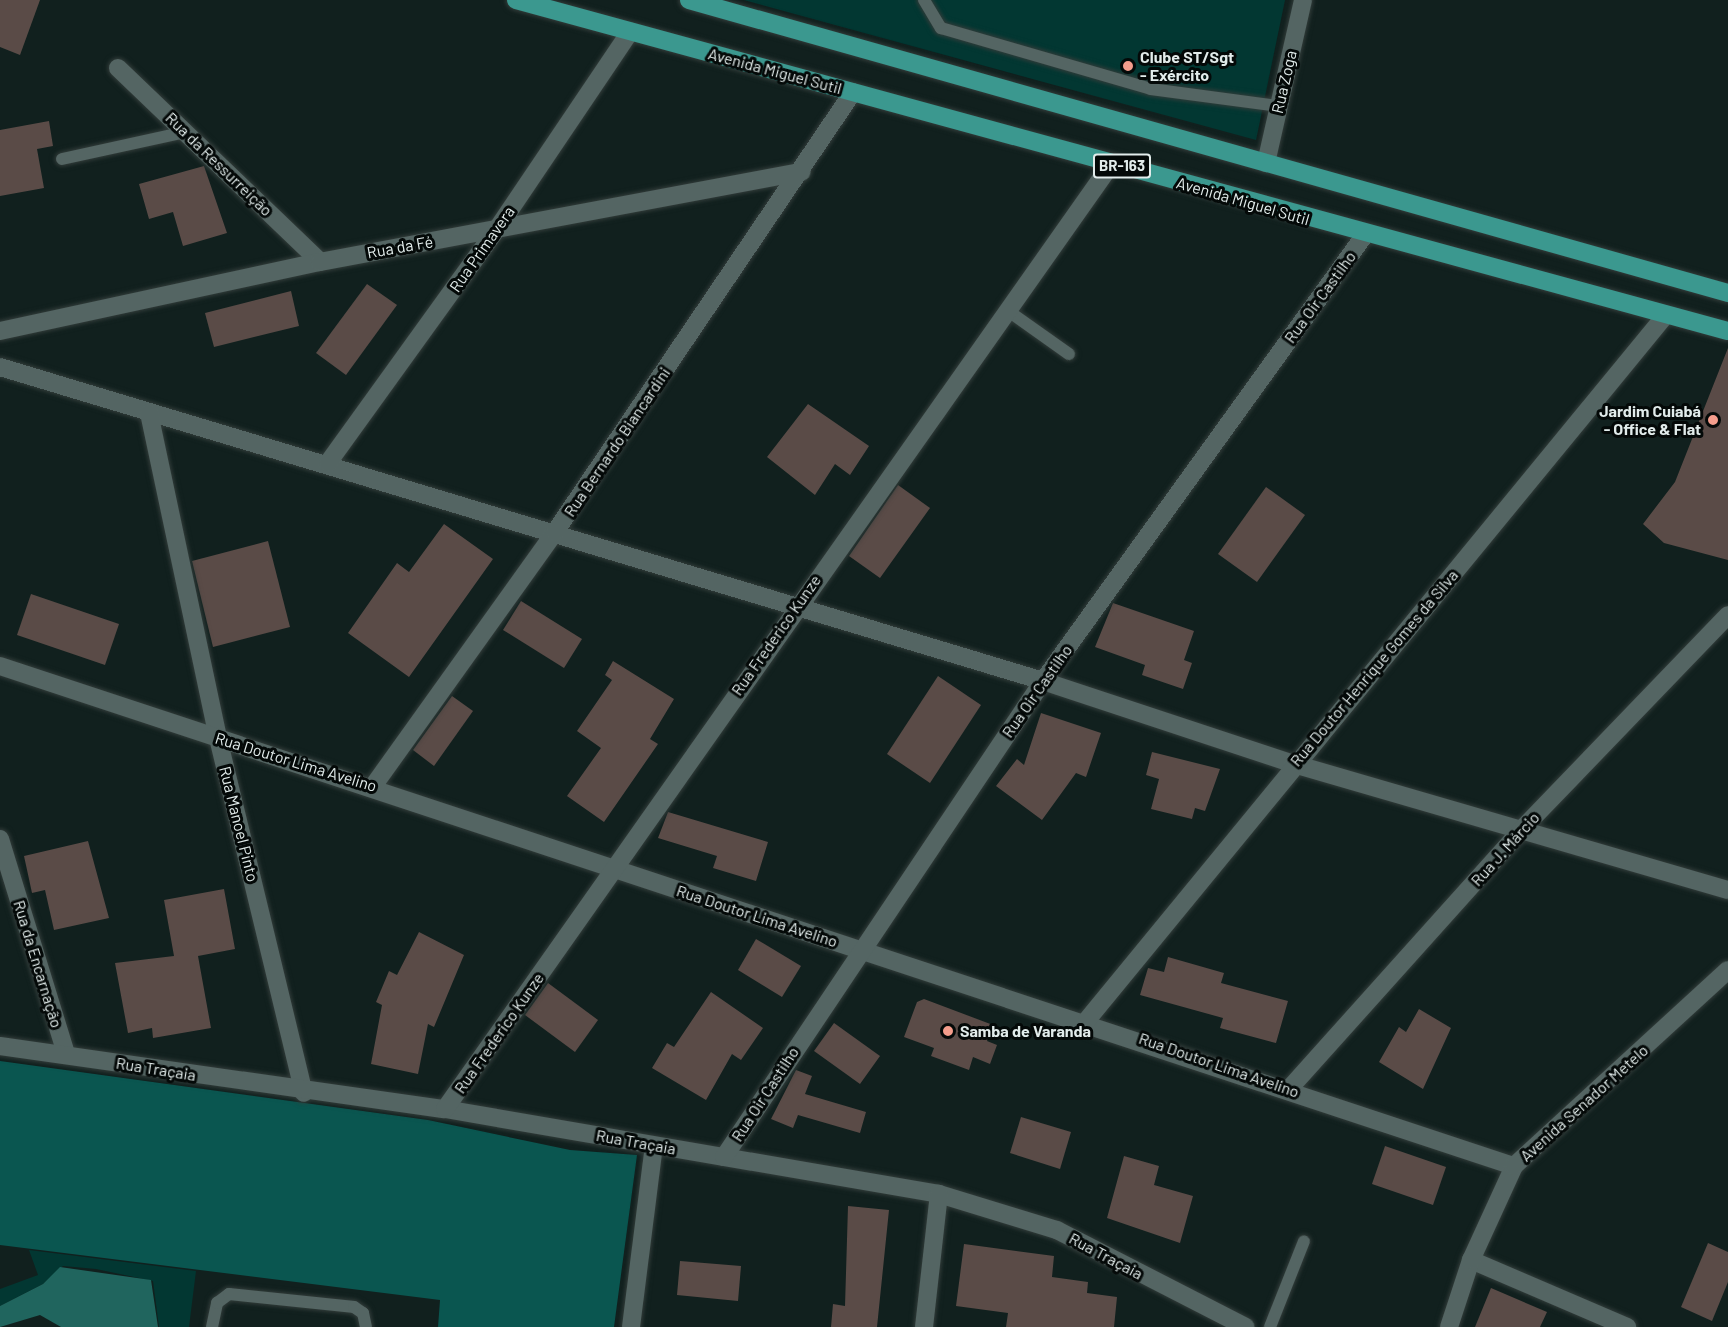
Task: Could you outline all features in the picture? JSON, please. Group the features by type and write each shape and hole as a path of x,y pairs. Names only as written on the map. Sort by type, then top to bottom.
{"highway":[{"name":"Avenida Miguel Sutil","path":"516,0 1112,163 1364,236 1480,261 1664,317 1728,331"},
{"name":"BR-163","path":"689,0 1728,293"}],"street":[{"name":"Rua Zoga","path":"1266,164 1303,0"},
{"name":"Rua Primavera","path":"328,463 497,229 630,32"},
{"name":"Rua da Ressurreição","path":"118,68 320,262"},
{"name":"Rua Bernardo Biancardini","path":"374,785 555,532 802,172 853,92"},
{"name":"Rua Frederico Kunze","path":"445,1109 794,608 1112,163"},
{"name":"Rua da Fé","path":"0,331 320,262 802,172"},
{"name":"Rua Oir Castilho","path":"724,1157 861,949 1043,681 1364,236"},
{"name":"Rua Doutor Henrique Gomes da Silva","path":"1087,1020 1294,764 1664,317"},
{"path":"0,368 328,463 794,608 1043,681 1294,764 1524,827 1728,890"},
{"name":"Rua Manoel Pinto","path":"149,413 218,738 304,1093"},
{"name":"Rua J. Márcio","path":"1289,1089 1524,827 1728,615"},
{"name":"Rua Doutor Lima Avelino","path":"0,666 218,738 374,785 613,869 1087,1020 1514,1166"},
{"name":"Rua da Encarnação","path":"0,839 66,1054"},
{"name":"Avenida Senador Metelo","path":"1449,1327 1471,1260 1514,1166 1728,970"},
{"name":"Rua Traçaia","path":"0,1046 66,1054 304,1093 445,1109 939,1194 1057,1230 1221,1322 1246,1327"},
{"path":"631,1327 654,1146"},
{"path":"924,1327 939,1194"},
{"path":"1471,1260 1627,1327"}],"lane":[{"path":"924,0 927,14 941,28 1151,89 1279,106"},
{"path":"62,159 186,132"},
{"path":"1007,310 1069,354"},
{"path":"1270,1327 1304,1241"},
{"path":"212,1327 217,1303 229,1294 354,1307 363,1313 366,1327"}],"green space":[{"name":"Clube ST/Sgt - Exército","path":"744,0 1285,0 1256,140"},
{"path":"29,1250 196,1271 189,1327 159,1327 153,1281 96,1269 63,1266 43,1284 0,1306 0,1289 38,1275"}],"shaded area":[{"path":"0,1061 428,1120 570,1150 637,1155 614,1327 438,1327 440,1300 0,1245"},
{"path":"60,1267 151,1280 158,1327 61,1327 40,1315 0,1327 0,1306 43,1284"}],"building":[{"path":"0,0 40,0 20,55 0,47"},
{"path":"49,121 53,146 37,149 44,188 0,196 0,130"},
{"path":"204,166 227,233 183,246 173,212 149,219 139,184"},
{"path":"367,284 397,305 346,375 316,353"},
{"path":"291,291 299,326 214,347 205,313"},
{"name":"Jardim Cuiabá - Office & Flat","path":"1728,348 1728,560 1664,543 1643,524 1675,482"},
{"path":"808,404 869,446 850,475 835,464 815,495 767,457"},
{"path":"898,485 930,508 880,578 849,556"},
{"path":"1266,487 1305,515 1257,582 1218,554"},
{"path":"444,524 493,559 409,677 348,633 397,563 409,572"},
{"path":"268,541 290,627 213,647 192,561"},
{"path":"31,594 119,624 105,665 17,635"},
{"path":"521,601 582,639 564,668 503,630"},
{"path":"1113,603 1194,631 1184,660 1192,663 1183,689 1142,675 1145,665 1095,647"},
{"path":"613,661 674,699 650,739 658,744 604,822 567,796 601,748 577,731 612,680 605,675"},
{"path":"938,676 981,705 930,783 887,754"},
{"path":"452,696 473,711 434,766 413,750"},
{"path":"1041,713 1101,733 1086,777 1076,773 1042,820 996,786 1017,759 1024,765"},
{"path":"1152,752 1220,769 1205,811 1195,808 1192,819 1151,809 1159,779 1146,775"},
{"path":"668,812 768,842 756,881 713,868 717,856 658,838"},
{"path":"88,841 109,918 54,930 45,890 32,893 24,856"},
{"path":"224,889 235,949 198,956 211,1028 153,1038 152,1028 128,1033 115,963 174,956 164,900"},
{"path":"419,932 464,955 434,1027 428,1024 418,1074 371,1064 382,1005 376,1002 389,971 397,975"},
{"path":"756,939 801,966 782,997 738,970"},
{"path":"1168,957 1224,973 1221,983 1288,1001 1276,1043 1220,1028 1223,1018 1140,995 1148,968 1164,972"},
{"path":"548,983 598,1020 575,1052 525,1015"},
{"path":"711,992 763,1028 741,1060 732,1054 706,1100 652,1068 667,1043 674,1047"},
{"name":"Samba de Varanda","path":"924,999 993,1025 987,1041 997,1045 990,1064 973,1057 969,1070 931,1056 934,1048 904,1037 917,1002"},
{"path":"1419,1009 1451,1028 1423,1089 1379,1062 1399,1027 1406,1032"},
{"path":"834,1023 880,1056 860,1084 814,1051"},
{"path":"796,1070 812,1076 805,1094 866,1112 860,1133 798,1115 793,1128 771,1119"},
{"path":"1021,1117 1071,1132 1060,1169 1010,1153"},
{"path":"1385,1146 1446,1167 1433,1205 1372,1184"},
{"path":"1124,1156 1159,1166 1154,1185 1193,1196 1180,1243 1107,1218"},
{"path":"848,1206 889,1210 877,1327 831,1327 833,1304 845,1306"},
{"path":"1708,1243 1728,1252 1728,1282 1712,1321 1681,1307"},
{"path":"964,1244 1054,1256 1052,1277 1088,1282 1087,1293 1117,1297 1114,1327 1006,1327 1008,1313 956,1306"},
{"path":"680,1261 741,1266 738,1301 677,1295"},
{"path":"1491,1288 1547,1312 1540,1327 1475,1327"}],"place":[{"name":"Clube ST/Sgt - Exército","path":"1128,66"},
{"name":"Jardim Cuiabá - Office & Flat","path":"1713,420"},
{"name":"Samba de Varanda","path":"948,1031"}]}
